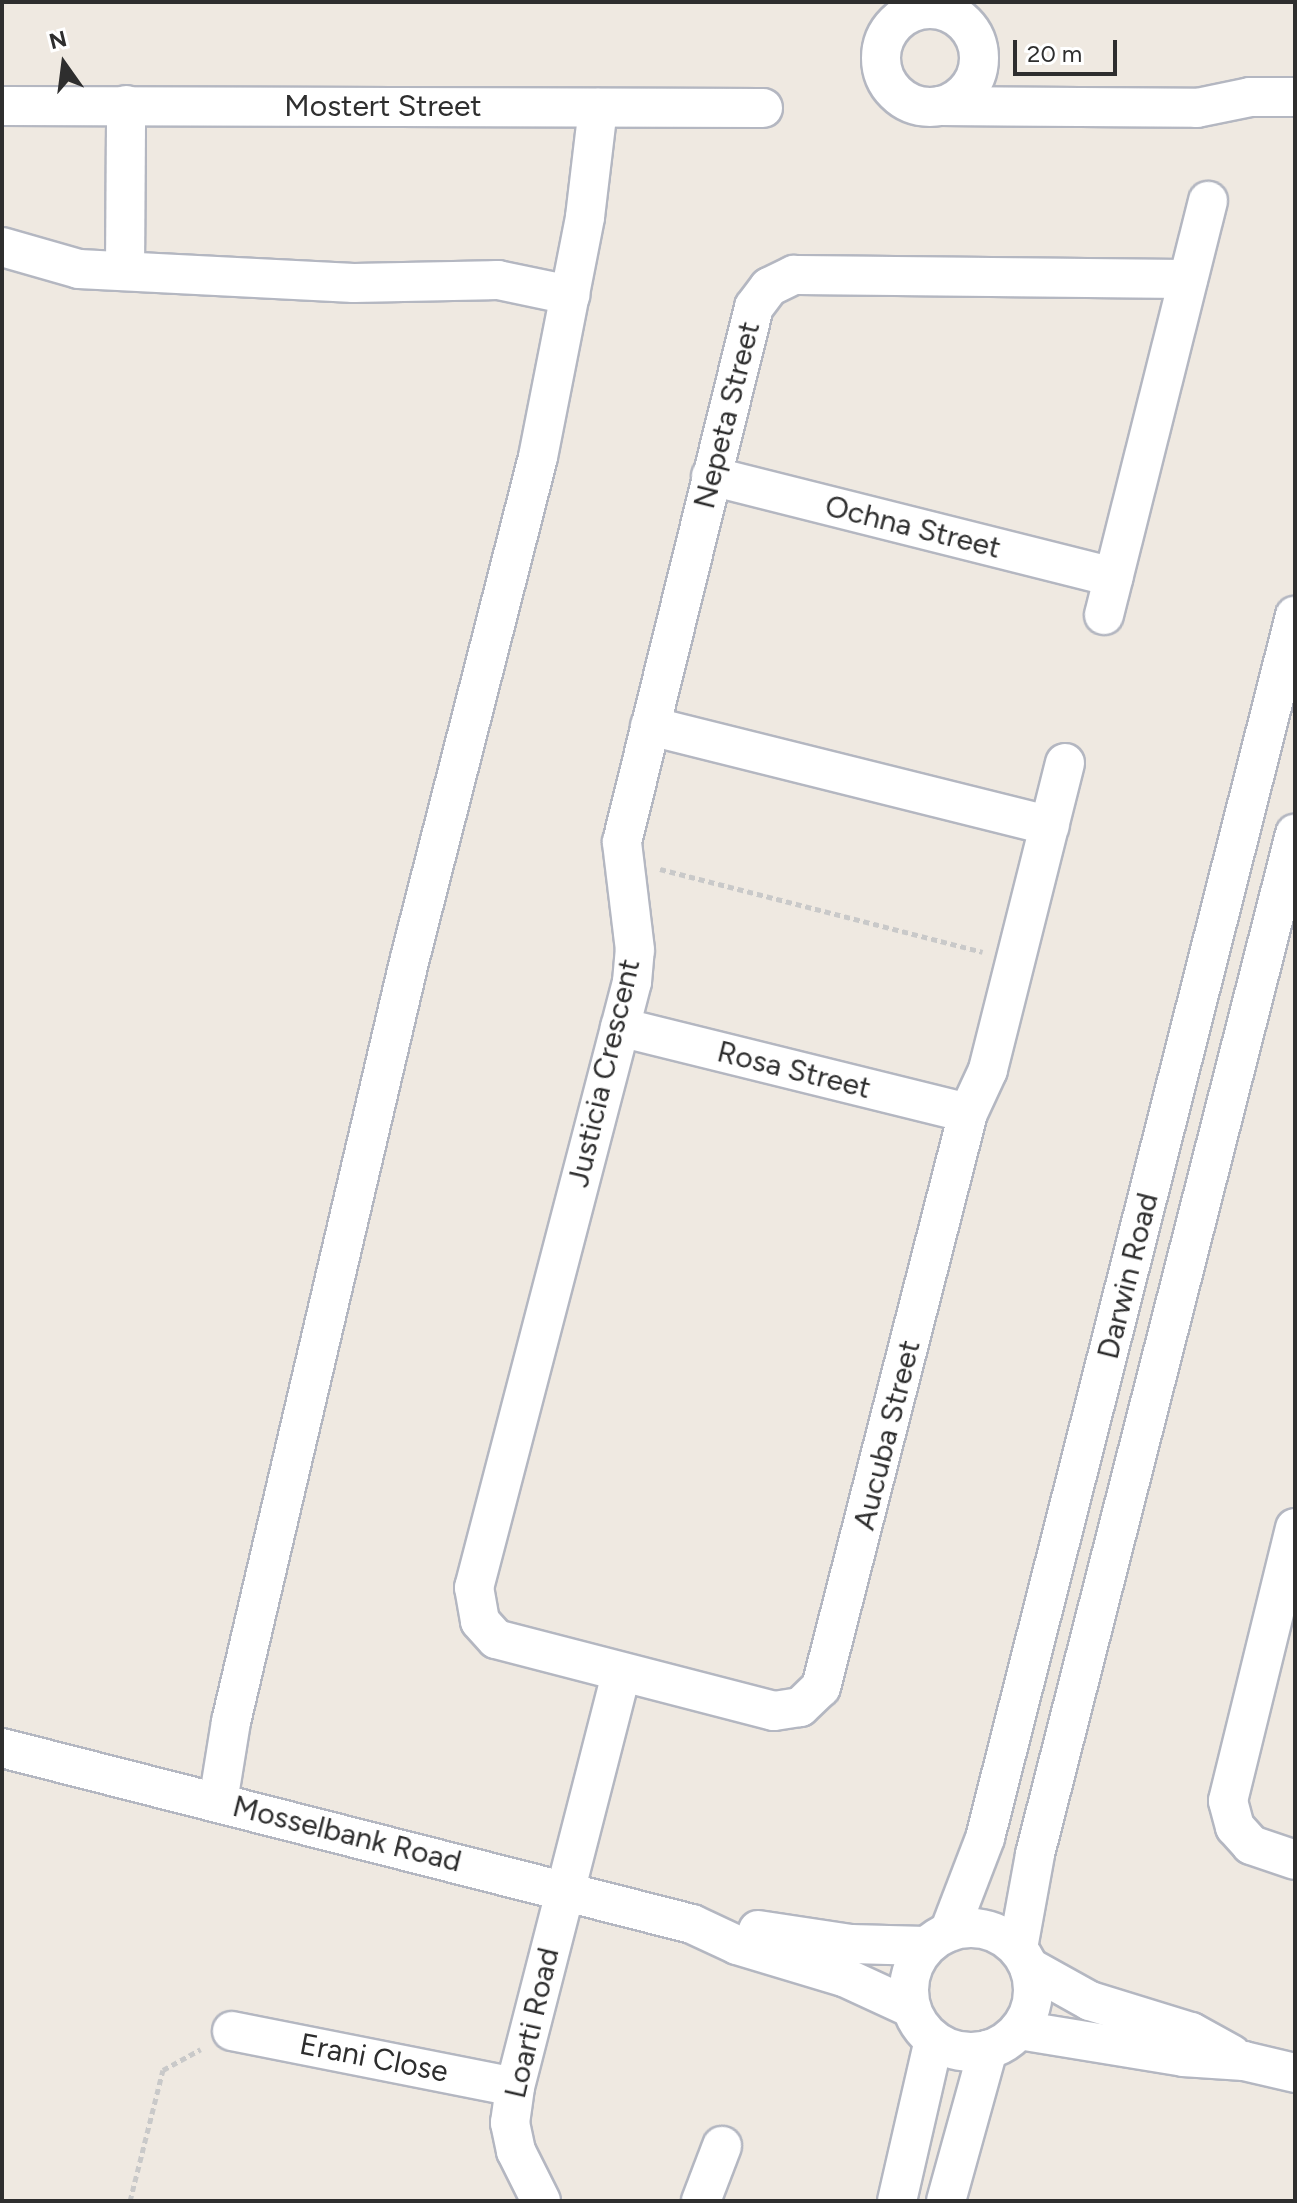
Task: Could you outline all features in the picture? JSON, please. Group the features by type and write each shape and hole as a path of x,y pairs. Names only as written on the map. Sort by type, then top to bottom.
{"street":[{"path":"1035,107 1007,90 973,27 956,15 936,8 898,11 880,53 882,71 904,100 940,106 1035,107 1197,108 1250,97 1295,97"},
{"path":"940,106 970,87 973,27"},
{"path":"125,268 126,105"},
{"name":"Mostert Street","path":"2,106 763,108"},
{"path":"218,1802 238,1691 409,962 538,457 570,295 598,108"},
{"path":"1197,108 1246,122 1295,122"},
{"path":"1104,615 1208,201"},
{"path":"2,247 79,269 125,268 354,283 498,280 570,295"},
{"name":"Nepeta Street","path":"650,726 754,307 781,279 808,274 1188,279"},
{"name":"Ochna Street","path":"711,476 1114,577"},
{"name":"Darwin Road","path":"937,1939 989,1823 1295,616"},
{"path":"650,726 1050,826"},
{"name":"Justicia Crescent","path":"621,1674 506,1645 487,1631 474,1600 620,1027 635,950 620,859 650,726"},
{"name":"Aucuba Street","path":"621,1674 774,1711 800,1707 821,1687 968,1113 988,1070 1065,763"},
{"name":"Darwin Road","path":"1023,1957 1038,1839 1295,834"},
{"name":"Rosa Street","path":"620,1027 968,1113"},
{"path":"1295,1528 1228,1801 1235,1827 1251,1845 1295,1860"},
{"path":"564,1888 621,1674"},
{"name":"Mosselbank Road","path":"2,1748 564,1888 692,1924 851,1944 937,1939"},
{"name":"Loarti Road","path":"541,2201 516,2151 510,2123 515,2087 564,1888"},
{"name":"Mosselbank Road","path":"692,1924 737,1945 844,1977 911,2008"},
{"path":"1244,2061 1191,2032 1090,2001 984,1929 937,1939 912,1969 911,2008 934,2040 951,2050 1003,2040 1244,2061 1295,2073"},
{"path":"946,2201 1003,2040 1033,1997 1023,1957"},
{"name":"Erani Close","path":"232,2031 515,2087"},
{"path":"897,2201 934,2040"},
{"path":"701,2201 722,2146"}],"path":[{"path":"620,859 1017,961"},
{"path":"130,2201 163,2070 232,2031"}]}
